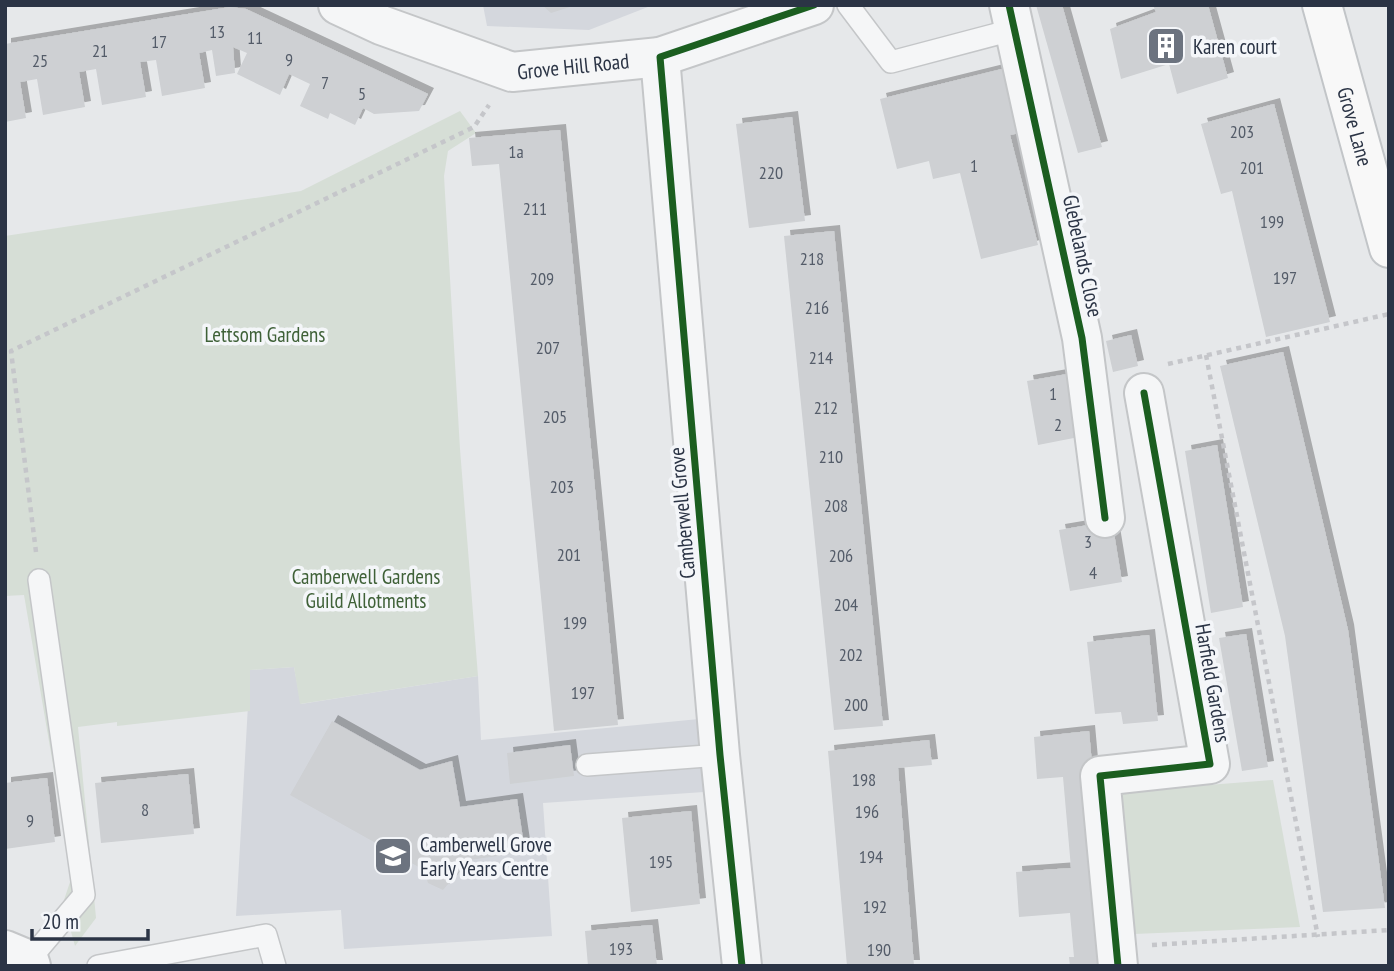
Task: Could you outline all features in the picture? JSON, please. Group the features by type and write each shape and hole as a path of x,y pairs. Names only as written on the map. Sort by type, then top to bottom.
{"main road":[{"name":"Grove Lane","path":"1321,5 1389,248"}],"street":[{"name":"Grove Hill Road","path":"338,5 381,25 512,72 660,57 814,5"},
{"name":"Glebelands Close","path":"1013,17 1082,338 1105,517"},
{"name":"Camberwell Grove","path":"660,57 720,755 742,966"},
{"name":"Harfield Gardens","path":"1117,956 1100,776 1210,764 1144,393"}],"lane":[{"path":"848,5 891,62 1013,17"},
{"path":"22,959 84,895 39,580"},
{"path":"587,765 720,755"},
{"path":"98,966 266,935 275,966"}],"path":[{"path":"39,580 11,351 474,128 512,72"},
{"path":"1144,393 1140,370 1389,314"},
{"path":"1206,355 1318,937"},
{"path":"1117,956 1389,930"}],"shaded area":[{"path":"483,5 653,5 589,30 487,26"},
{"name":"Camberwell Grove Early Years Centre","path":"294,667 301,704 478,676 481,740 699,719 704,792 543,803 552,936 344,949 341,910 236,916 250,670"}],"green space":[{"name":"Lettsom Gardens","path":"460,111 476,133 448,151 444,176 460,449 478,676 300,704 294,667 250,670 250,711 117,726 117,722 78,727 96,918 75,946 63,903 72,876 24,595 5,596 5,236 301,191"},
{"path":"1273,780 1300,927 1134,934 1119,792"}],"building":[{"path":"542,5 573,5 573,6 551,13"},
{"path":"1036,5 1062,5 1102,147 1078,153"},
{"name":"Karen court","path":"1153,5 1208,5 1228,78 1177,94 1169,64 1121,79 1110,29 1156,12"},
{"path":"230,7 246,9 428,94 419,111 374,114 363,108 355,125 330,113 328,119 300,106 310,84 289,74 280,95 237,74 247,53 233,47 235,73 216,76 212,50 199,53 205,88 162,96 156,60 140,62 146,97 102,105 96,69 79,72 85,107 43,115 37,79 20,82 26,118 5,122 5,44"},
{"path":"1014,66 1029,131 1010,135 1038,245 981,259 960,173 933,179 929,161 897,169 880,99"},
{"path":"1274,104 1330,322 1266,337 1232,191 1221,194 1201,124"},
{"path":"792,117 805,221 749,228 736,124"},
{"path":"560,130 618,725 554,731 499,164 472,166 469,138"},
{"path":"834,231 883,726 834,730 784,236"},
{"path":"1131,335 1138,366 1113,372 1106,341"},
{"path":"1283,352 1348,630 1385,908 1323,912 1285,636 1220,366"},
{"path":"1073,373 1084,436 1038,445 1027,381"},
{"path":"1217,445 1243,607 1211,613 1185,451"},
{"path":"1112,521 1122,582 1070,591 1059,530"},
{"path":"1246,634 1268,767 1242,771 1219,638"},
{"path":"1149,635 1158,721 1123,724 1121,712 1095,714 1087,642"},
{"path":"332,721 420,770 452,761 460,807 517,799 525,852 469,860 443,890 428,883 424,870 290,795"},
{"path":"1089,731 1111,966 1070,966 1069,957 1074,957 1070,913 1019,917 1016,872 1071,868 1063,777 1037,779 1034,737"},
{"path":"929,740 932,765 898,768 914,966 847,966 828,751"},
{"path":"570,745 574,776 510,784 507,753"},
{"path":"188,774 194,834 101,843 95,783"},
{"path":"47,778 55,842 5,849 5,783"},
{"path":"691,811 700,904 631,912 622,818"},
{"path":"652,925 657,966 588,966 585,931"}],"cycle path":[{"path":"742,966 720,755 660,57 814,5"},
{"path":"1009,5 1082,338 1105,518"},
{"path":"1118,966 1100,776 1210,764 1144,393"}],"place":[{"name":"Karen court","path":"1166,46"},
{"name":"Camberwell Grove Early Years Centre","path":"393,856"}],"park label":[{"name":"Camberwell Gardens Guild Allotments","path":"366,588"}]}
